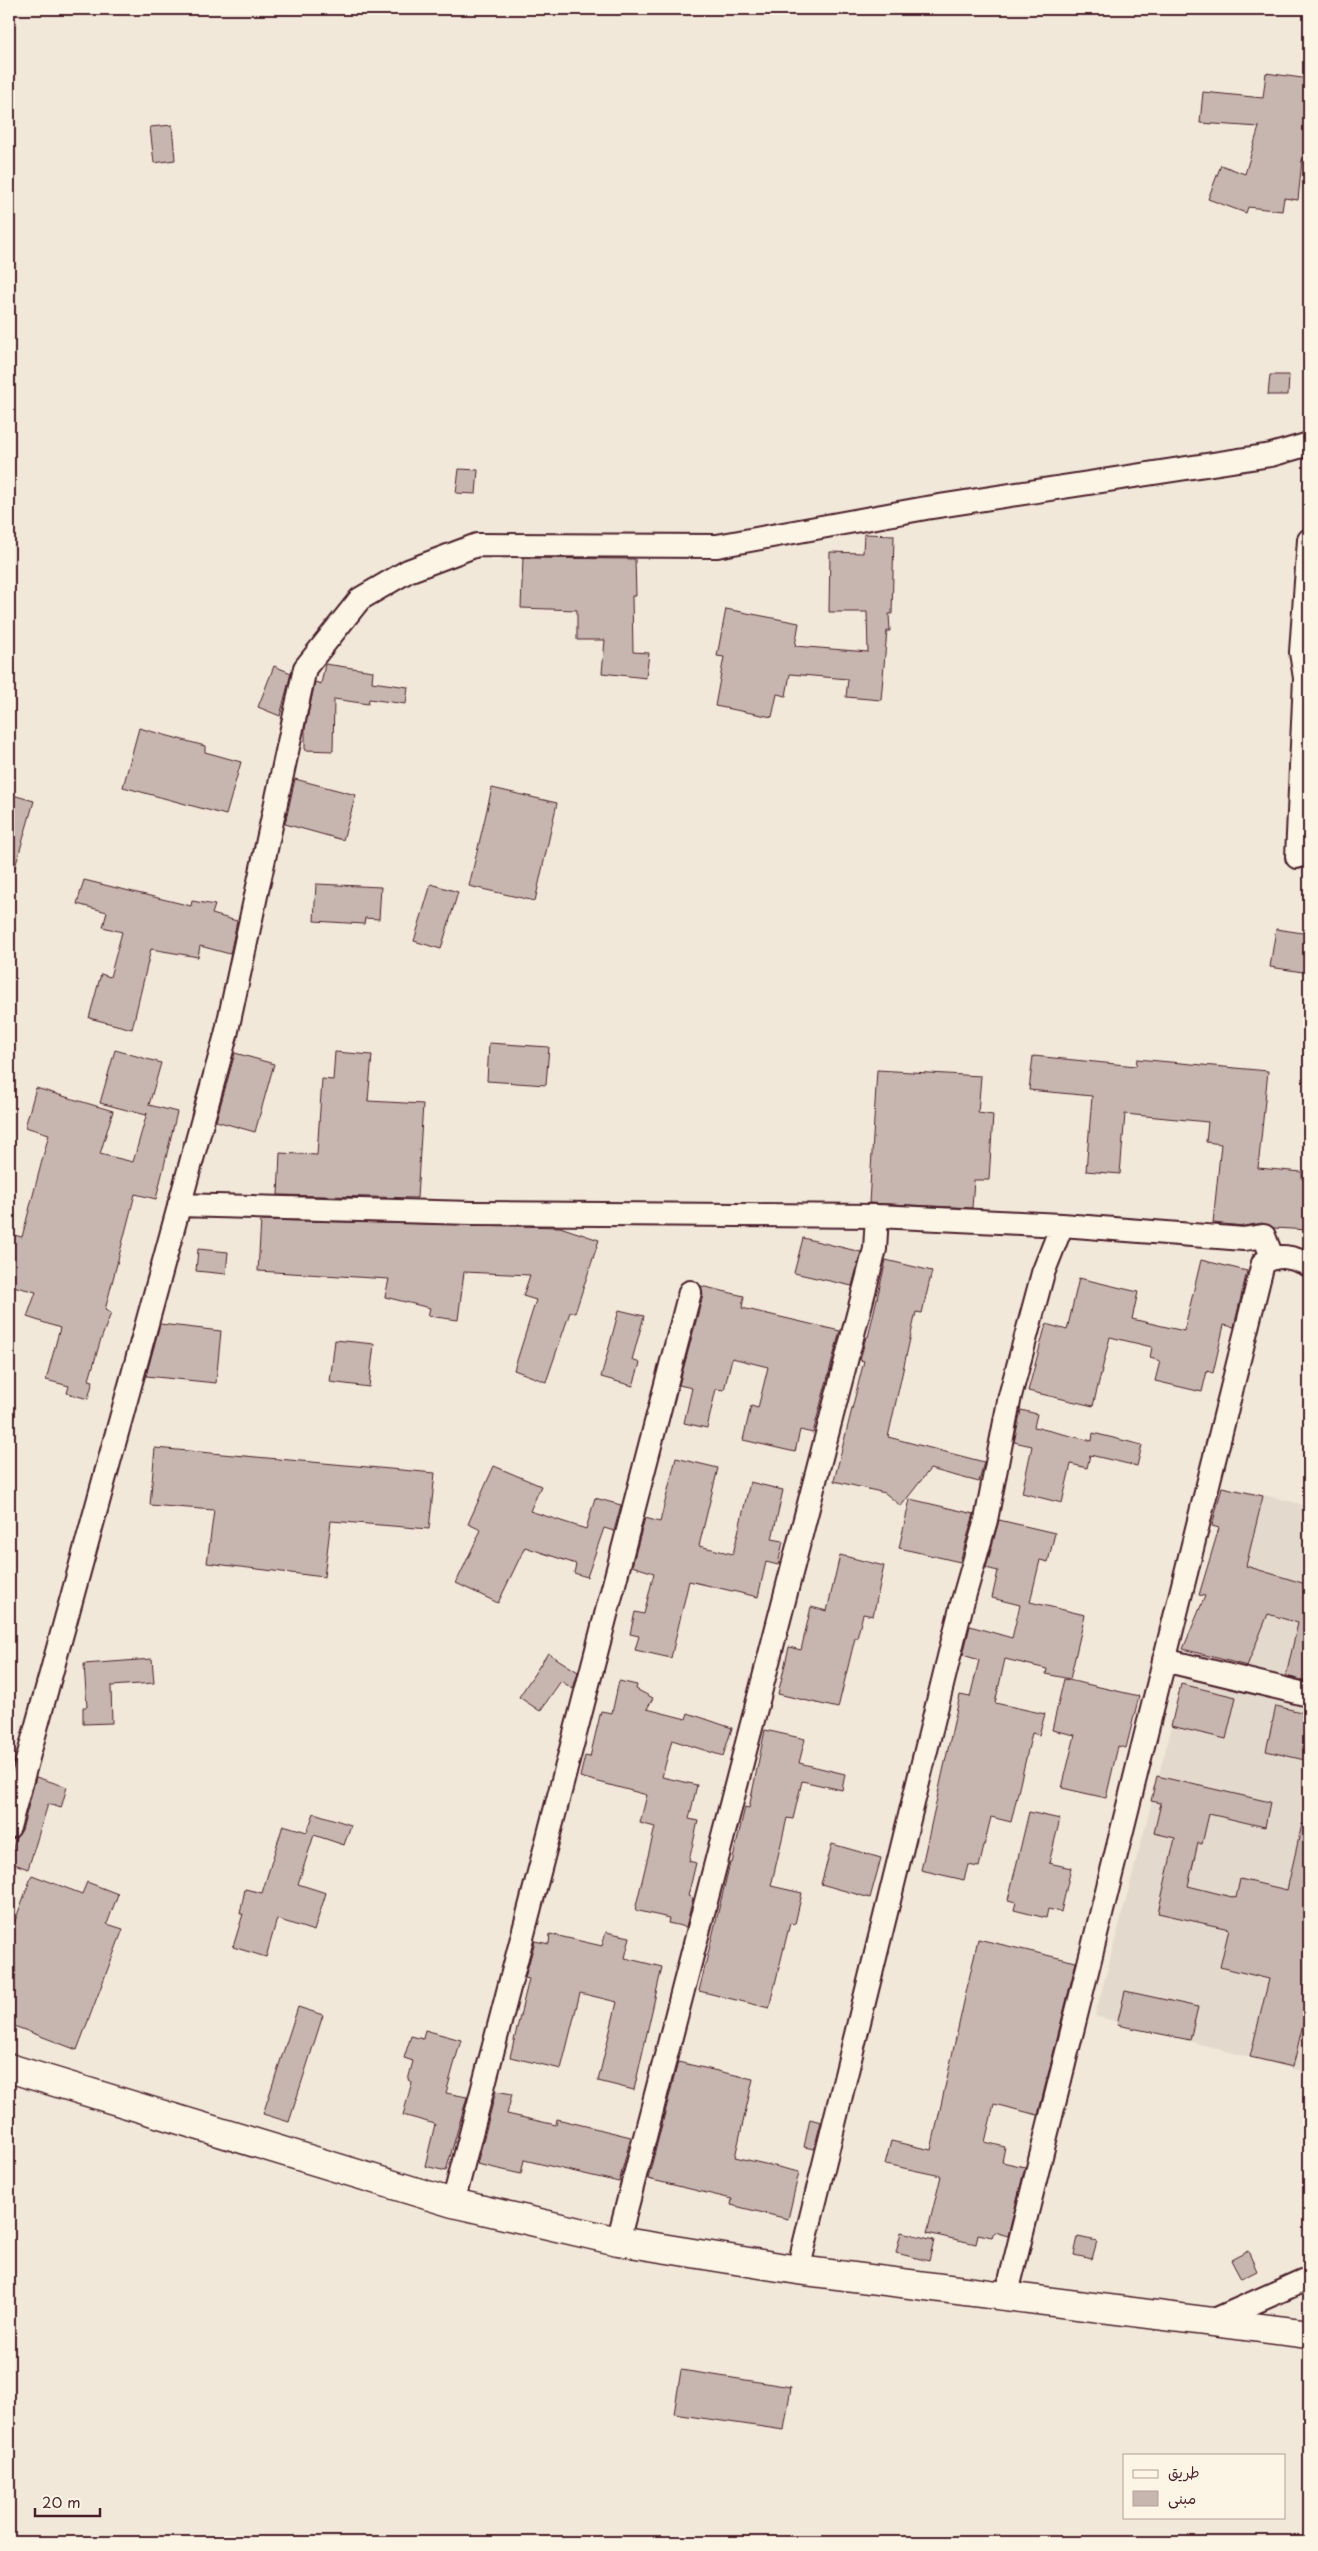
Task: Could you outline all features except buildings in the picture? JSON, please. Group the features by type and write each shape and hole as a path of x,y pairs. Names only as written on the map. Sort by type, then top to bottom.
{"main road":[{"path":"9,2068 453,2203 618,2241 798,2270 1309,2334"}],"street":[{"path":"9,1827 226,1035 305,668 360,599 408,571 477,545 717,546 926,508 1271,455 1309,444"},
{"path":"1298,857 1305,678 1301,652 1309,540"},
{"path":"179,1205 472,1213 877,1216 1062,1225 1244,1239 1264,1236 1272,1257"},
{"path":"618,2241 875,1249 877,1216"},
{"path":"798,2270 962,1604 986,1520 1010,1396 1043,1273 1062,1225"},
{"path":"1006,2297 1262,1263 1272,1257 1293,1257 1309,1265"},
{"path":"453,2203 690,1292"},
{"path":"1164,1660 1309,1695"},
{"path":"1210,2322 1309,2278"}],"shaded area":[{"path":"1235,1488 1309,1506 1309,2073 1095,2016"}]}
